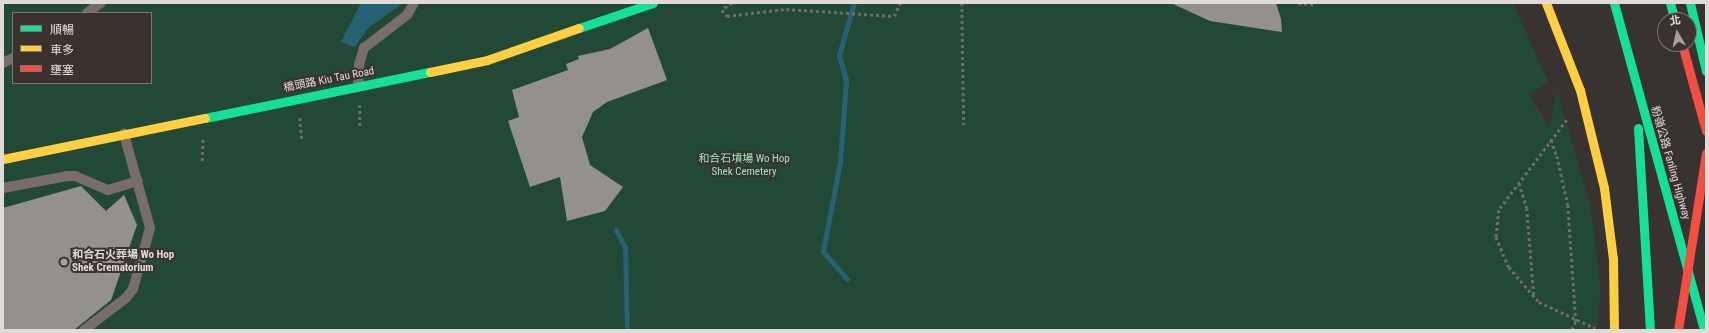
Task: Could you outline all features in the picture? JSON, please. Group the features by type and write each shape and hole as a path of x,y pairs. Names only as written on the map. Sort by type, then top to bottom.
{"main road":[{"name":"橋頭路 Kiu Tau Road","path":"3,159 487,60 653,3"},
{"path":"1546,3 1580,90 1600,167 1613,259 1614,330"},
{"name":"粉嶺公路 Fanling Highway","path":"1614,3 1704,330"},
{"path":"1690,3 1706,71"},
{"path":"1684,52 1706,131"},
{"path":"1637,91 1649,282 1650,330"},
{"path":"1678,330 1706,153"}],"lane":[{"path":"88,12 101,3"},
{"path":"358,87 360,65 364,48 407,15 414,3"},
{"path":"84,330 126,298 133,289 150,228 124,134"},
{"path":"3,188 67,176 75,176 108,190 138,181"}],"path":[{"path":"732,3 722,10 727,16 786,9 894,16 900,3"},
{"path":"962,3 964,125"},
{"path":"1298,3 1316,5"},
{"path":"360,99 360,126"},
{"path":"300,111 302,139"},
{"path":"1573,114 1551,140 1499,210 1496,237 1509,268 1539,302 1576,322 1599,330"},
{"path":"202,161 204,130"},
{"path":"1551,140 1558,156 1568,205 1576,322 1572,330"},
{"path":"1519,183 1527,208 1534,296"}],"green space":[{"name":"和合石墳場 Wo Hop Shek Cemetery","path":"3,3 1513,3 1548,82 1529,95 1549,128 1557,90 1591,208 1601,288 1597,330 3,330"}],"water":[{"path":"361,3 402,4 368,28 355,47 341,42"}],"building":[{"path":"1171,3 1276,3 1281,19 1282,32 1210,21"},
{"path":"648,28 667,80 607,102 593,112 582,137 590,165 623,187 605,211 567,221 560,177 530,187 508,121 519,117 512,90 568,70 566,64 579,59 578,56 610,49"},
{"name":"和合石火葬場 Wo Hop Shek Crematorium","path":"81,186 106,211 124,195 137,225 111,300 74,330 3,330 3,208"}],"waterway":[{"path":"847,279 823,251 840,162 846,80 839,55 854,3"},
{"path":"616,230 625,248 627,330"}],"traffic: fast":[{"path":"579,28 653,3"},
{"path":"1614,3 1704,330"},
{"path":"1670,3 1673,12"},
{"path":"1690,3 1706,71"},
{"path":"205,118 430,72"},
{"path":"1638,128 1650,330"}],"traffic: slow":[{"path":"1546,3 1580,90 1604,188 1613,259 1614,330"},
{"path":"430,72 487,60 579,28"},
{"path":"3,159 205,118"}],"traffic: jam":[{"path":"1684,52 1706,131"},
{"path":"1678,330 1706,153"}],"place":[{"name":"和合石火葬場 Wo Hop Shek Crematorium","path":"64,262"}]}
